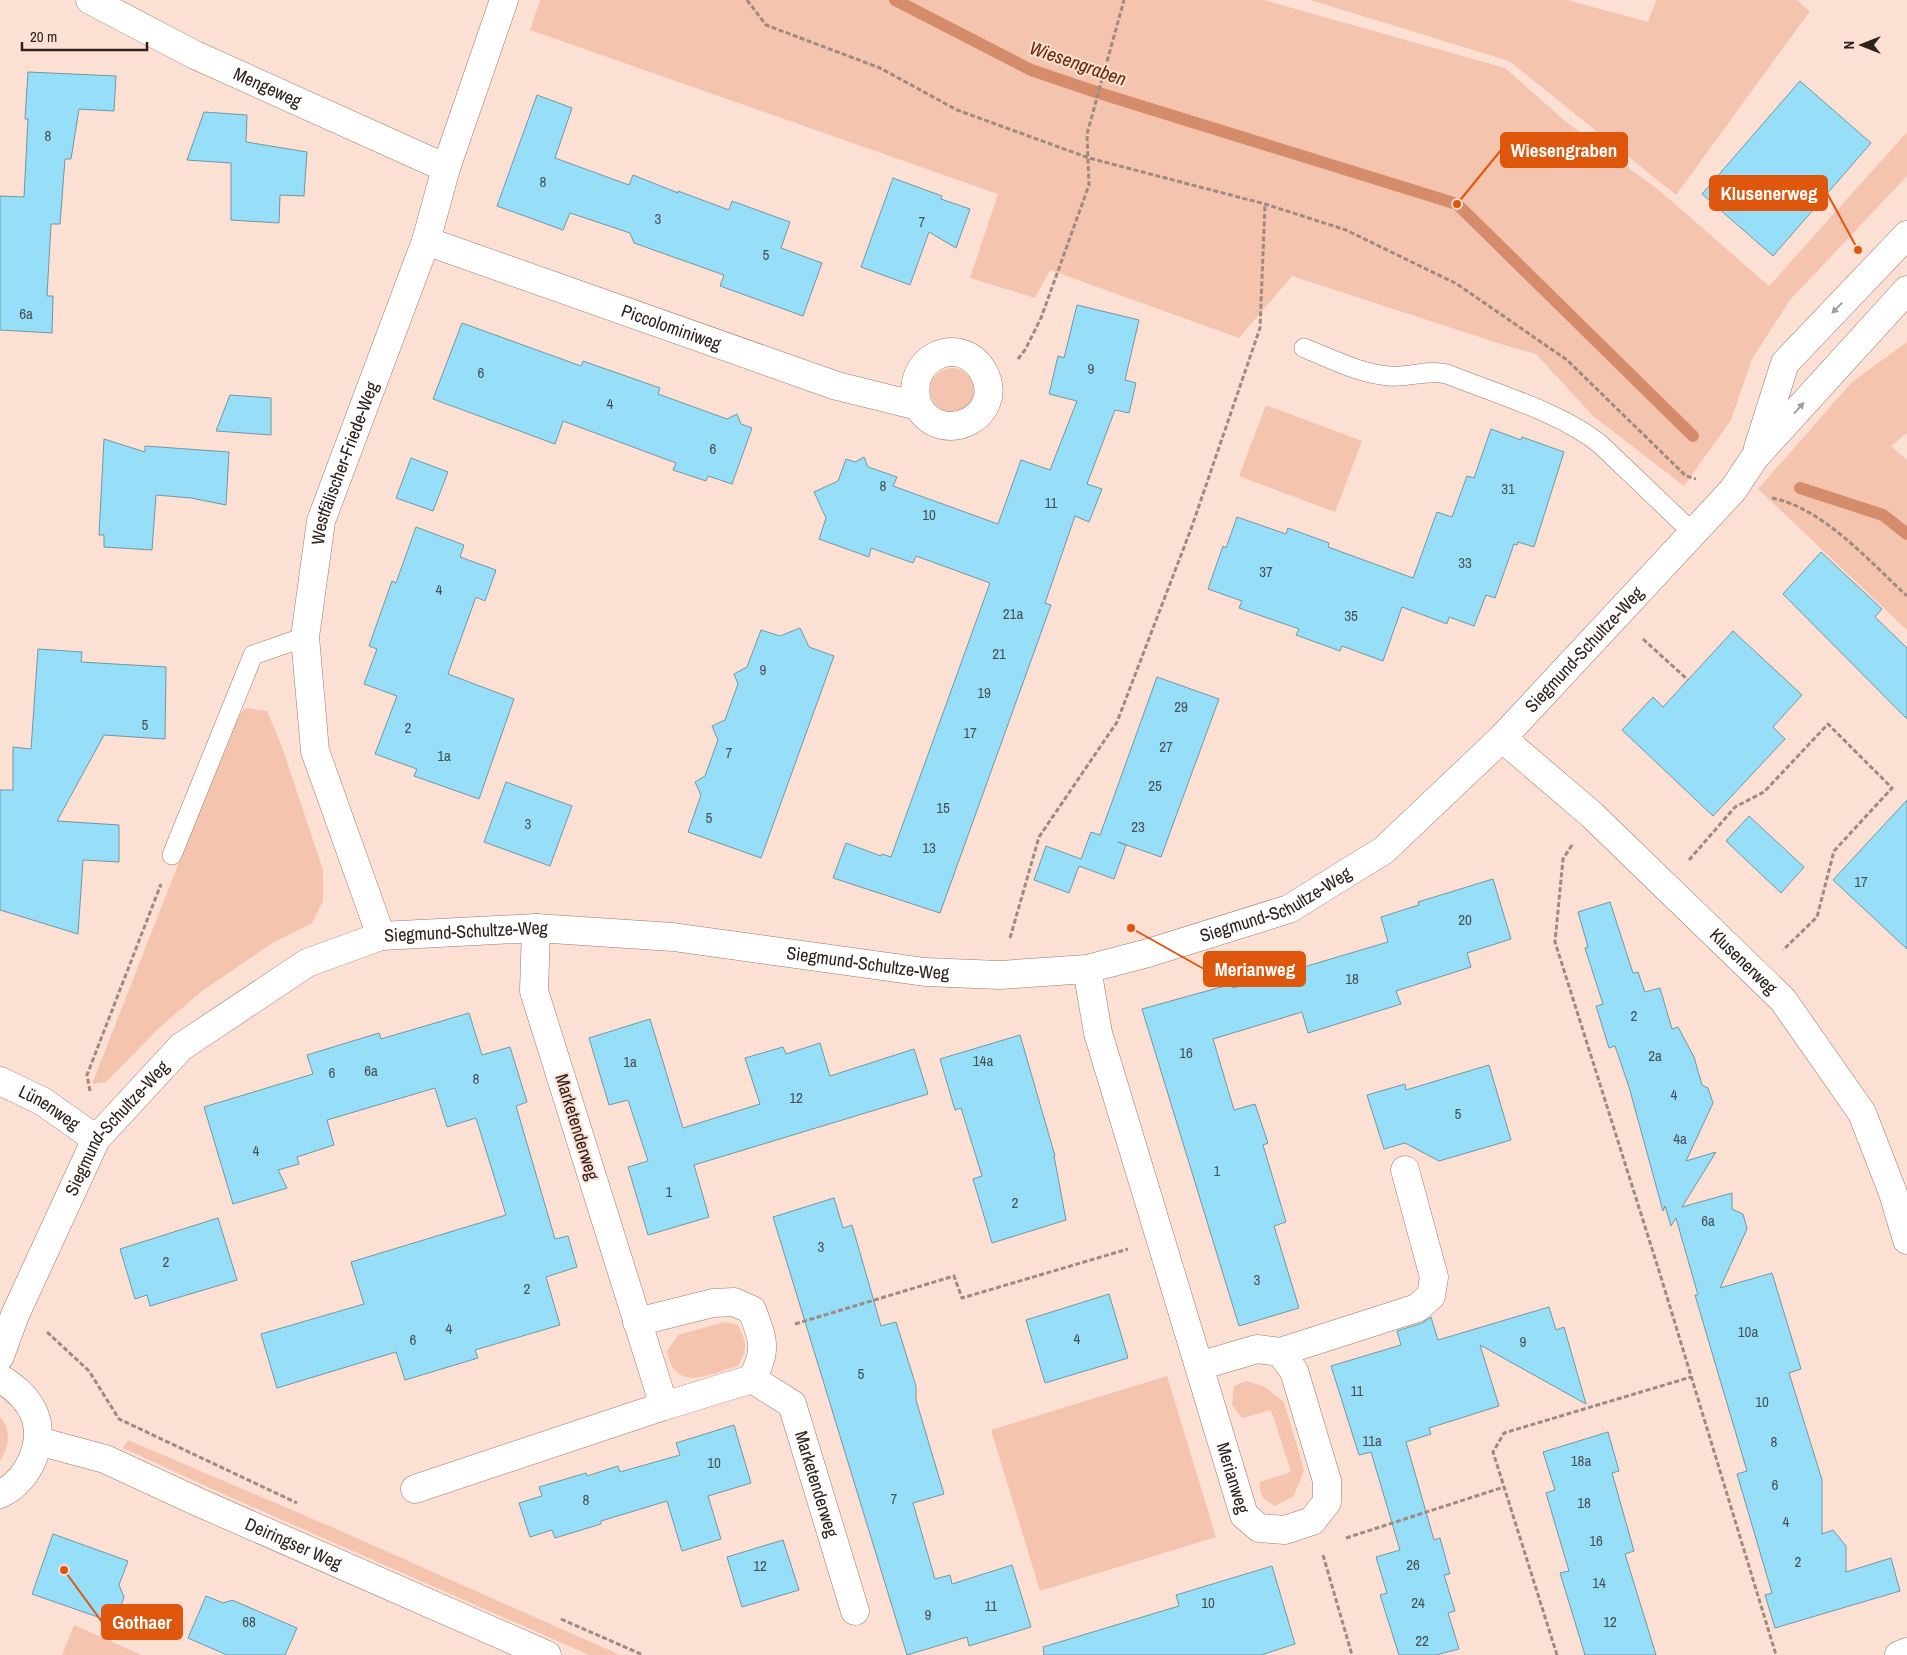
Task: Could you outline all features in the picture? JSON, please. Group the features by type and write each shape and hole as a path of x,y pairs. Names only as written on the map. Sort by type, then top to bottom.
{"street":[{"name":"Mengeweg","path":"90,0 195,55 446,168"},
{"name":"Westfälischer-Friede-Weg","path":"381,936 315,751 305,637 321,521 426,241 446,168 504,0"},
{"name":"Siegmund-Schultze-Weg","path":"1755,457 1785,363 1907,235"},
{"name":"Piccolominiweg","path":"426,241 837,386 918,406 929,419 939,425 958,426 968,423 981,412 988,394"},
{"path":"1864,281 1903,302"},
{"name":"Siegmund-Schultze-Weg","path":"0,1356 15,1315 96,1139 182,1047 307,962 381,936 536,928 674,937 925,972 1000,975 1086,969 1148,954 1289,910 1384,850 1502,738 1733,490 1755,457 1903,302"},
{"path":"918,406 914,388 920,369 935,356 948,353 963,354 977,363 987,380 988,394"},
{"name":"Klusenerweg","path":"1502,738 1592,816 1783,1000 1862,1113 1893,1193 1907,1240"},
{"name":"Marketenderweg","path":"536,928 534,991 664,1406"},
{"name":"Merianweg","path":"1086,969 1098,1033 1244,1515 1259,1528 1316,1533"},
{"name":"Lünenweg","path":"0,1081 42,1101 96,1139"},
{"path":"1199,1366 1257,1348 1280,1352 1417,1308 1431,1296 1434,1277 1405,1170"},
{"path":"415,1489 664,1406 752,1379 763,1359 761,1334 752,1310 734,1302 713,1303 638,1322"},
{"path":"1280,1352 1294,1371 1327,1481 1327,1502 1316,1533"},
{"path":"0,1378 18,1389 33,1412 38,1441 29,1468 11,1489 0,1494"},
{"name":"Marketenderweg","path":"752,1379 792,1404 855,1611"},
{"name":"Deiringser Weg","path":"38,1441 105,1459 198,1502 547,1655"},
{"path":"1898,1655 1907,1652"}],"lane":[{"path":"1304,348 1371,373 1387,376 1399,377 1427,371 1447,374 1566,422 1588,433 1693,532"},
{"path":"172,855 254,655 305,637"}],"path":[{"path":"747,0 766,25 880,68 957,110 1089,158 1265,204 1346,230 1457,284 1567,360 1686,476 1733,490 1787,501 1833,529 1907,596"},
{"path":"988,394 1025,350 1041,318 1089,185 1087,134 1124,0"},
{"path":"1000,975 1040,838 1117,722 1191,529 1260,328 1265,204"},
{"path":"1616,615 1688,680"},
{"path":"1666,887 1735,807 1764,792 1828,724 1892,788 1834,851 1817,917 1757,975"},
{"path":"1592,816 1563,859 1555,942 1776,1655"},
{"path":"96,1139 87,1075 172,855"},
{"path":"761,1334 954,1276 962,1298 1160,1239"},
{"path":"15,1315 40,1325 89,1371 118,1419 305,1507"},
{"path":"1558,1655 1493,1452 1504,1433 1691,1376"},
{"path":"1352,1655 1316,1533 1504,1486"},
{"path":"552,1615 643,1655"}],"shaded area":[{"path":"540,0 1264,0 1505,68 1565,121 1660,191 1769,286 1907,132 1907,176 1790,300 1752,359 1731,420 1684,486 1593,416 1536,354 1292,276 1239,338 1050,270 1035,298 970,278 998,194 530,30"},
{"path":"1310,0 1567,0 1648,22 1656,0 1797,0 1810,11 1676,195 1509,61"},
{"path":"1907,342 1907,433 1891,446 1907,460 1907,630 1758,489 1852,382"},
{"path":"948,368 956,368 968,374 974,390 968,406 956,412 948,412 936,406 930,394 930,386 936,374"},
{"path":"1266,405 1362,441 1335,512 1239,476"},
{"path":"245,708 267,711 282,747 323,870 323,901 312,923 274,942 202,991 159,1028 106,1082 92,1084 234,722"},
{"path":"725,1322 738,1325 745,1342 745,1350 738,1366 695,1378 685,1377 677,1373 671,1364 667,1351 678,1335"},
{"path":"1167,1376 1216,1537 1040,1591 991,1430"},
{"path":"1246,1381 1265,1387 1284,1402 1304,1470 1294,1496 1275,1506 1267,1502 1263,1497 1260,1490 1260,1482 1291,1472 1271,1410 1242,1418 1232,1405 1234,1386"},
{"path":"0,1417 6,1427 8,1439 0,1461"},
{"path":"128,1440 334,1528 620,1655 589,1655 123,1448"},
{"path":"74,1625 142,1655 62,1655"}],"building":[{"path":"28,72 116,76 114,111 79,109 71,159 65,159 60,224 51,224 47,296 53,296 52,333 0,330 0,196 24,197 28,119 25,119"},
{"path":"1800,81 1871,143 1773,256 1702,194"},
{"path":"537,95 572,108 555,158 629,185 633,175 729,210 732,201 790,222 781,248 822,263 803,316 720,286 724,275 634,243 630,233 570,213 563,230 497,206"},
{"path":"204,112 247,115 246,142 307,152 304,196 280,195 279,223 231,220 231,163 187,160"},
{"path":"893,178 942,196 941,199 970,209 956,248 929,232 910,285 861,267"},
{"path":"1077,305 1139,320 1125,380 1136,383 1129,413 1115,410 1087,484 1102,489 1089,522 1075,516 1045,603 1051,605 940,913 833,878 846,843 881,856 882,854 891,857 990,583 916,556 913,563 871,548 869,557 819,539 826,518 814,492 838,481 846,459 855,462 864,457 868,467 897,477 893,486 998,524 1021,460 1050,470 1077,401 1049,394 1058,356 1064,358"},
{"path":"462,323 581,366 583,361 660,388 658,394 727,419 737,414 741,424 752,428 732,484 708,476 706,481 673,470 676,463 563,421 555,444 433,399"},
{"path":"230,395 271,398 271,435 216,431"},
{"path":"1491,429 1521,440 1522,437 1564,452 1534,547 1518,542 1517,545 1514,544 1495,598 1486,595 1474,626 1449,617 1447,624 1402,607 1383,661 1342,646 1340,651 1296,635 1299,629 1239,608 1242,601 1208,589 1223,546 1226,548 1237,517 1286,534 1288,528 1329,543 1328,547 1413,578 1437,512 1452,517 1467,476 1474,478"},
{"path":"104,439 145,452 145,446 229,452 226,505 191,498 156,495 152,550 104,547 104,535 99,535"},
{"path":"411,458 448,472 433,511 396,498"},
{"path":"416,527 464,545 460,557 496,570 485,601 476,597 448,674 514,699 479,799 414,776 417,769 375,754 397,696 364,684 377,649 369,646 392,581 396,583"},
{"path":"1821,552 1882,609 1875,617 1907,648 1907,719 1783,594"},
{"path":"800,628 809,647 834,656 761,858 688,832 701,795 695,782 705,776 718,740 712,726 725,720 738,684 734,674 747,667 761,630 780,636"},
{"path":"1733,631 1802,695 1773,727 1785,739 1713,816 1622,730 1653,697 1663,707"},
{"path":"38,649 82,652 81,662 166,667 165,739 104,735 57,821 119,825 119,862 83,860 78,934 0,910 0,790 13,790 13,747 31,749"},
{"path":"1157,677 1219,699 1161,857 1118,842 1126,845 1114,879 1079,866 1069,893 1034,880 1046,846 1081,859 1091,832 1100,835"},
{"path":"506,782 572,806 550,866 484,842"},
{"path":"1907,800 1907,949 1833,880"},
{"path":"1749,816 1804,867 1781,893 1726,841"},
{"path":"1493,879 1511,939 1467,953 1471,967 1396,991 1401,1004 1308,1033 1302,1012 1213,1039 1234,1110 1255,1104 1268,1143 1263,1145 1286,1222 1274,1226 1299,1308 1239,1326 1142,1009 1232,984 1233,988 1388,942 1381,917 1419,905 1418,902"},
{"path":"1610,902 1633,973 1638,972 1645,992 1660,988 1672,1029 1678,1027 1694,1057 1702,1085 1708,1088 1713,1103 1686,1161 1716,1152 1682,1207 1732,1193 1732,1209 1743,1214 1747,1229 1720,1288 1772,1273 1801,1369 1789,1373 1822,1480 1822,1534 1833,1530 1846,1546 1846,1572 1891,1558 1900,1591 1775,1628 1765,1595 1772,1593 1737,1474 1747,1471 1695,1295 1698,1295 1676,1218 1671,1226 1665,1206 1663,1211 1629,1087 1615,1046 1609,1048 1596,1006 1603,1004 1585,948 1588,947 1578,912"},
{"path":"469,1013 482,1055 510,1047 527,1102 516,1106 555,1239 568,1236 577,1267 546,1277 560,1325 475,1350 478,1358 405,1380 396,1352 277,1388 261,1334 364,1304 351,1262 506,1215 476,1118 447,1127 435,1088 327,1120 334,1145 297,1157 299,1164 278,1170 287,1188 233,1204 204,1107 313,1074 307,1055 379,1033 381,1039"},
{"path":"650,1019 683,1128 760,1104 745,1058 783,1047 786,1054 820,1043 830,1076 914,1049 928,1094 694,1165 709,1217 648,1235 628,1167 648,1161 628,1100 609,1105 589,1038"},
{"path":"1020,1035 1055,1156 1066,1220 992,1243 973,1179 982,1176 961,1108 955,1110 940,1059"},
{"path":"1489,1065 1511,1140 1439,1161 1405,1143 1384,1149 1367,1095 1405,1084 1406,1090"},
{"path":"834,1198 843,1228 852,1225 881,1326 896,1322 916,1386 916,1400 944,1494 913,1503 935,1579 950,1575 952,1584 1012,1565 1031,1627 969,1646 967,1637 907,1655 773,1217"},
{"path":"218,1218 237,1280 150,1306 147,1295 135,1299 120,1249"},
{"path":"1109,1294 1128,1358 1045,1383 1026,1320"},
{"path":"1549,1307 1556,1330 1564,1327 1586,1404 1480,1345 1499,1406 1429,1428 1431,1434 1406,1442 1434,1540 1440,1538 1450,1574 1444,1575 1455,1611 1448,1613 1459,1649 1436,1655 1399,1655 1380,1595 1387,1593 1376,1557 1400,1550 1371,1452 1359,1455 1331,1366 1401,1345 1397,1331 1422,1323 1431,1317 1438,1340"},
{"path":"734,1425 751,1483 708,1496 721,1539 682,1551 667,1501 601,1521 601,1524 555,1538 552,1530 530,1537 519,1503 542,1496 539,1487 586,1473 587,1476 618,1466 620,1472 680,1455 676,1443"},
{"path":"1608,1432 1619,1471 1612,1473 1634,1551 1625,1554 1656,1655 1585,1655 1560,1573 1569,1571 1546,1493 1555,1490 1543,1452"},
{"path":"53,1534 128,1561 119,1585 124,1597 115,1623 32,1594"},
{"path":"783,1540 799,1590 742,1607 727,1557"},
{"path":"1272,1566 1295,1644 1261,1655 1044,1655 1043,1647 1179,1606 1176,1595"},
{"path":"206,1596 223,1603 232,1600 297,1628 285,1655 227,1655 188,1638"}],"waterway":[{"name":"Wiesengraben","path":"895,0 1031,70 1099,93 1457,204 1693,436"},
{"name":"Wiesengraben","path":"1800,488 1883,515 1907,534"}],"place":[{"name":"Wiesengraben","path":"1457,204"},
{"name":"Klusenerweg","path":"1858,250"},
{"name":"Merianweg","path":"1131,928"},
{"name":"Gothaer","path":"64,1570"}]}
